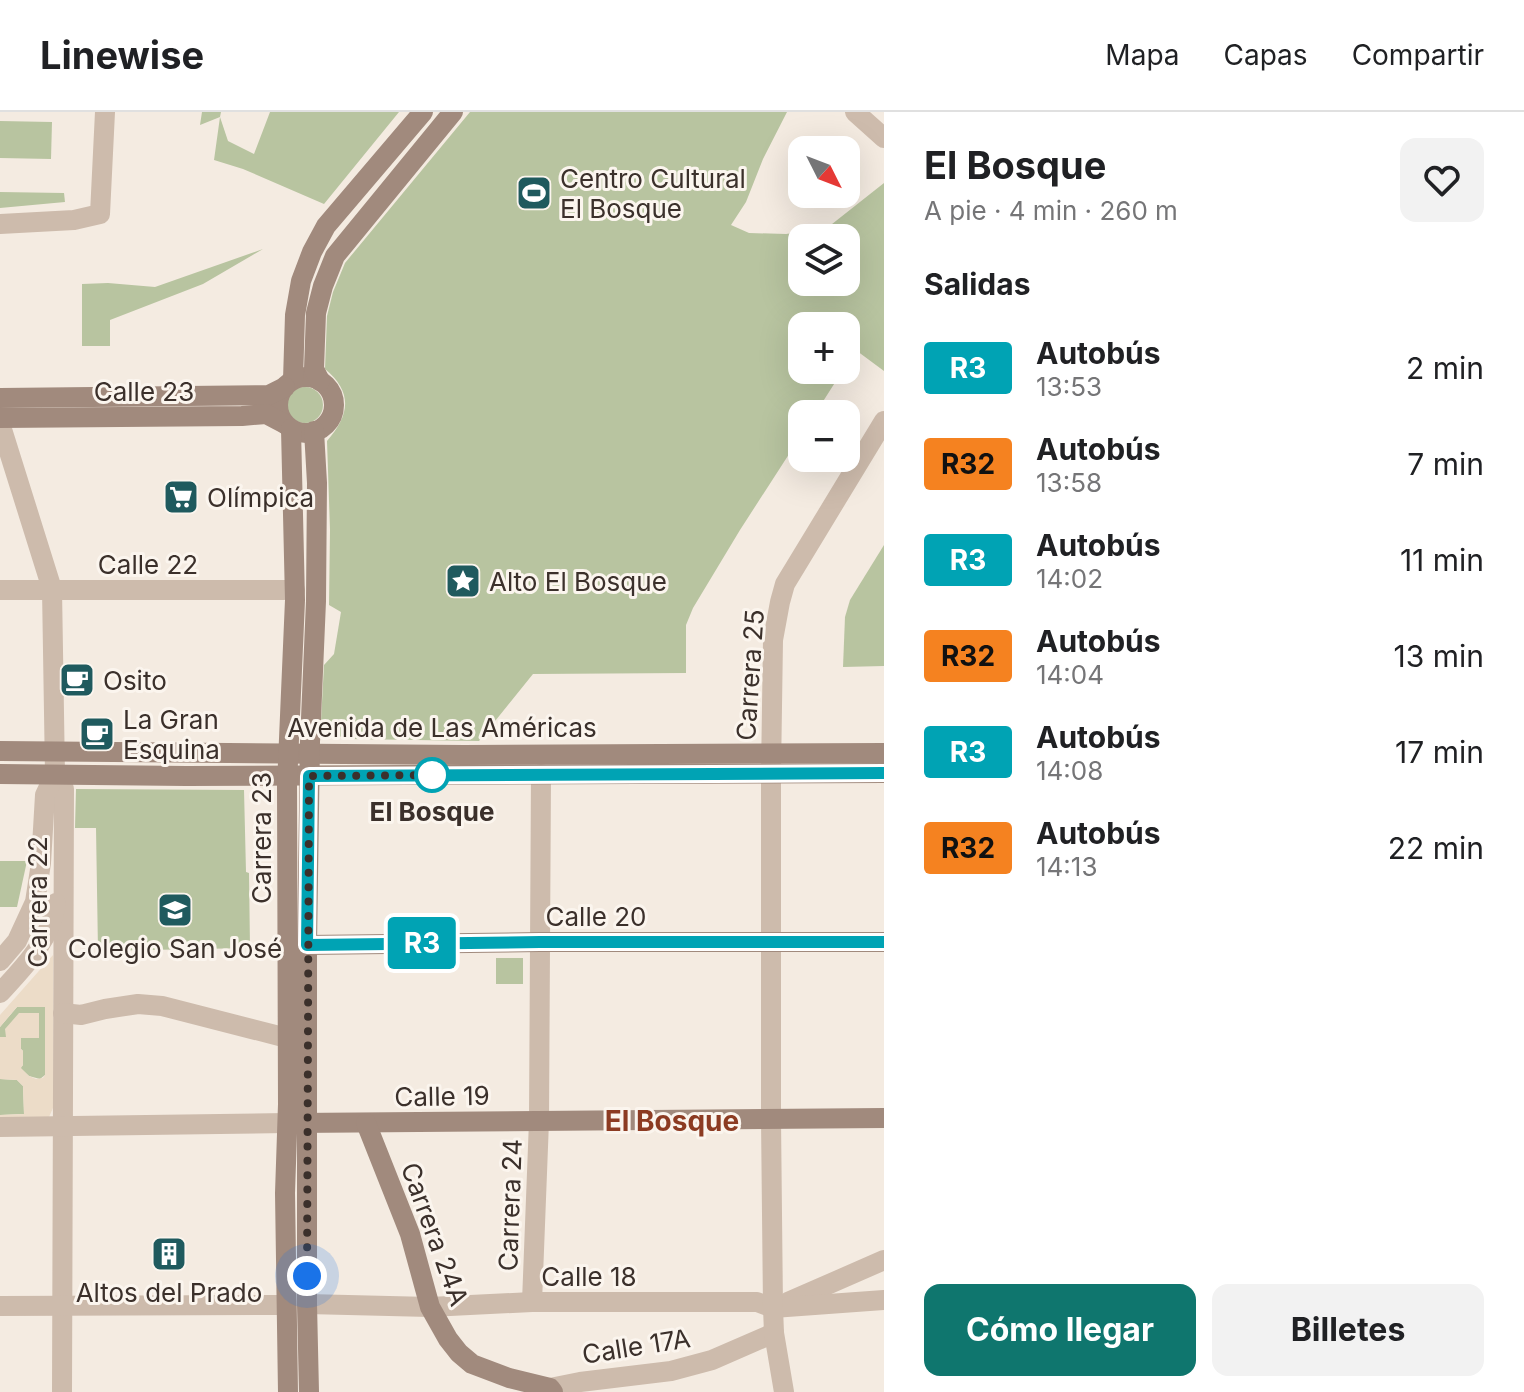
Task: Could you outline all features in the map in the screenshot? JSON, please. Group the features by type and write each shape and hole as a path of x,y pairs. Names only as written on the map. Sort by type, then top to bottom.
{"main road":[{"path":"289,384 307,377 325,385 332,395 333,408 329,420 306,433 288,426 280,417 278,402 289,384 301,281 326,226 423,112"},
{"path":"320,381 314,369 316,313 335,256 453,112"},
{"name":"Calle 23","path":"0,398 269,395 289,384"},
{"name":"Calle 23","path":"0,421 266,414 288,426"},
{"name":"Carrera 23","path":"288,426 295,590 288,753 287,1038 298,1123 309,1392"},
{"name":"Carrera 23","path":"288,1392 285,1193 298,1123 307,945 309,776 316,601 314,431"},
{"name":"Avenida de Las Américas","path":"0,751 464,755 771,762 884,773"},
{"name":"Avenida de Las Américas","path":"0,774 541,774 884,753"},
{"name":"Calle 20","path":"307,945 884,942"},
{"name":"Calle 19","path":"298,1123 884,1118"},
{"name":"Carrera 24A","path":"366,1123 410,1234 430,1307 448,1339 472,1364 551,1390"}],"street":[{"path":"0,224 74,220 100,214 105,112"},
{"path":"855,112 884,138"},
{"name":"Carrera 22","path":"0,421 52,589 55,774 64,789 62,1392"},
{"name":"Carrera 25","path":"784,1392 773,1308 773,640 785,584 884,421"},
{"name":"Calle 22","path":"0,590 295,590"},
{"path":"0,961 17,941 35,902 45,795 55,774"},
{"name":"Carrera 24","path":"532,1302 539,1121 541,774"},
{"path":"37,952 55,910 63,839"},
{"path":"0,993 63,927"},
{"path":"63,1013 81,1015 138,1004 162,1006 287,1038"},
{"name":"Calle 19","path":"0,1127 298,1123"},
{"path":"773,1308 884,1260"},
{"name":"Calle 18","path":"307,1304 430,1307 532,1302 757,1302 773,1308 884,1300"},
{"path":"0,1306 286,1305"},
{"name":"Calle 17A","path":"551,1390 580,1382 671,1371 712,1360 774,1333"}],"green space":[{"path":"202,112 221,112 220,117 200,125"},
{"path":"270,112 399,112 324,204 243,169 214,160 220,117 228,141 254,154"},
{"name":"El Bosque","path":"470,112 787,112 746,202 731,225 749,233 788,234 788,296 860,296 860,224 832,224 852,208 860,208 860,202 884,183 884,371 860,353 860,312 788,312 788,384 834,384 824,400 788,400 788,456 693,608 686,625 686,673 533,674 479,741 351,739 329,734 321,721 324,665 334,654 341,612 329,605 327,441 340,422 345,404 340,386 325,369 327,316 345,263"},
{"path":"0,121 52,122 51,159 0,158"},
{"path":"0,192 64,193 65,202 0,208"},
{"path":"263,249 203,284 110,320 110,346 82,346 82,284 155,287"},
{"path":"305,387 317,393 323,405 317,417 305,423 293,417 287,405 293,393"},
{"path":"884,545 884,666 843,667 845,617 850,600"},
{"path":"76,789 244,790 250,948 98,951 96,828 75,828"},
{"path":"0,861 27,861 17,907 0,907"},
{"path":"496,958 523,958 523,984 496,984"},
{"path":"45,1006 45,1075 40,1079 29,1076 20,1068 23,1065 21,1038 0,1037 0,1027 17,1007"},
{"path":"0,1079 17,1080 23,1086 24,1114 0,1115"}],"shaded area":[{"path":"53,955 53,1108 49,1117 0,1122 0,1115 24,1114 23,1086 17,1080 0,1079 0,1037 6,1037 5,1029 19,1013 39,1013 39,1038 21,1038 21,1068 29,1076 43,1078 45,1007 17,1007 0,1027 0,1015"}],"bus line":[{"name":"R3","path":"884,773 309,776 307,945 884,942"}],"place":[{"name":"Centro Cultural El Bosque","path":"534,193"},
{"name":"Olímpica","path":"181,497"},
{"name":"Alto El Bosque","path":"463,581"},
{"name":"Osito","path":"77,680"},
{"name":"La Gran Esquina","path":"97,734"},
{"name":"El Bosque","path":"432,775"},
{"name":"Colegio San José","path":"175,910"},
{"name":"Altos del Prado","path":"169,1254"}],"district":[{"name":"El Bosque","path":"672,1121"}],"route":[{"path":"307,1276 309,776 445,775 432,775"}]}
